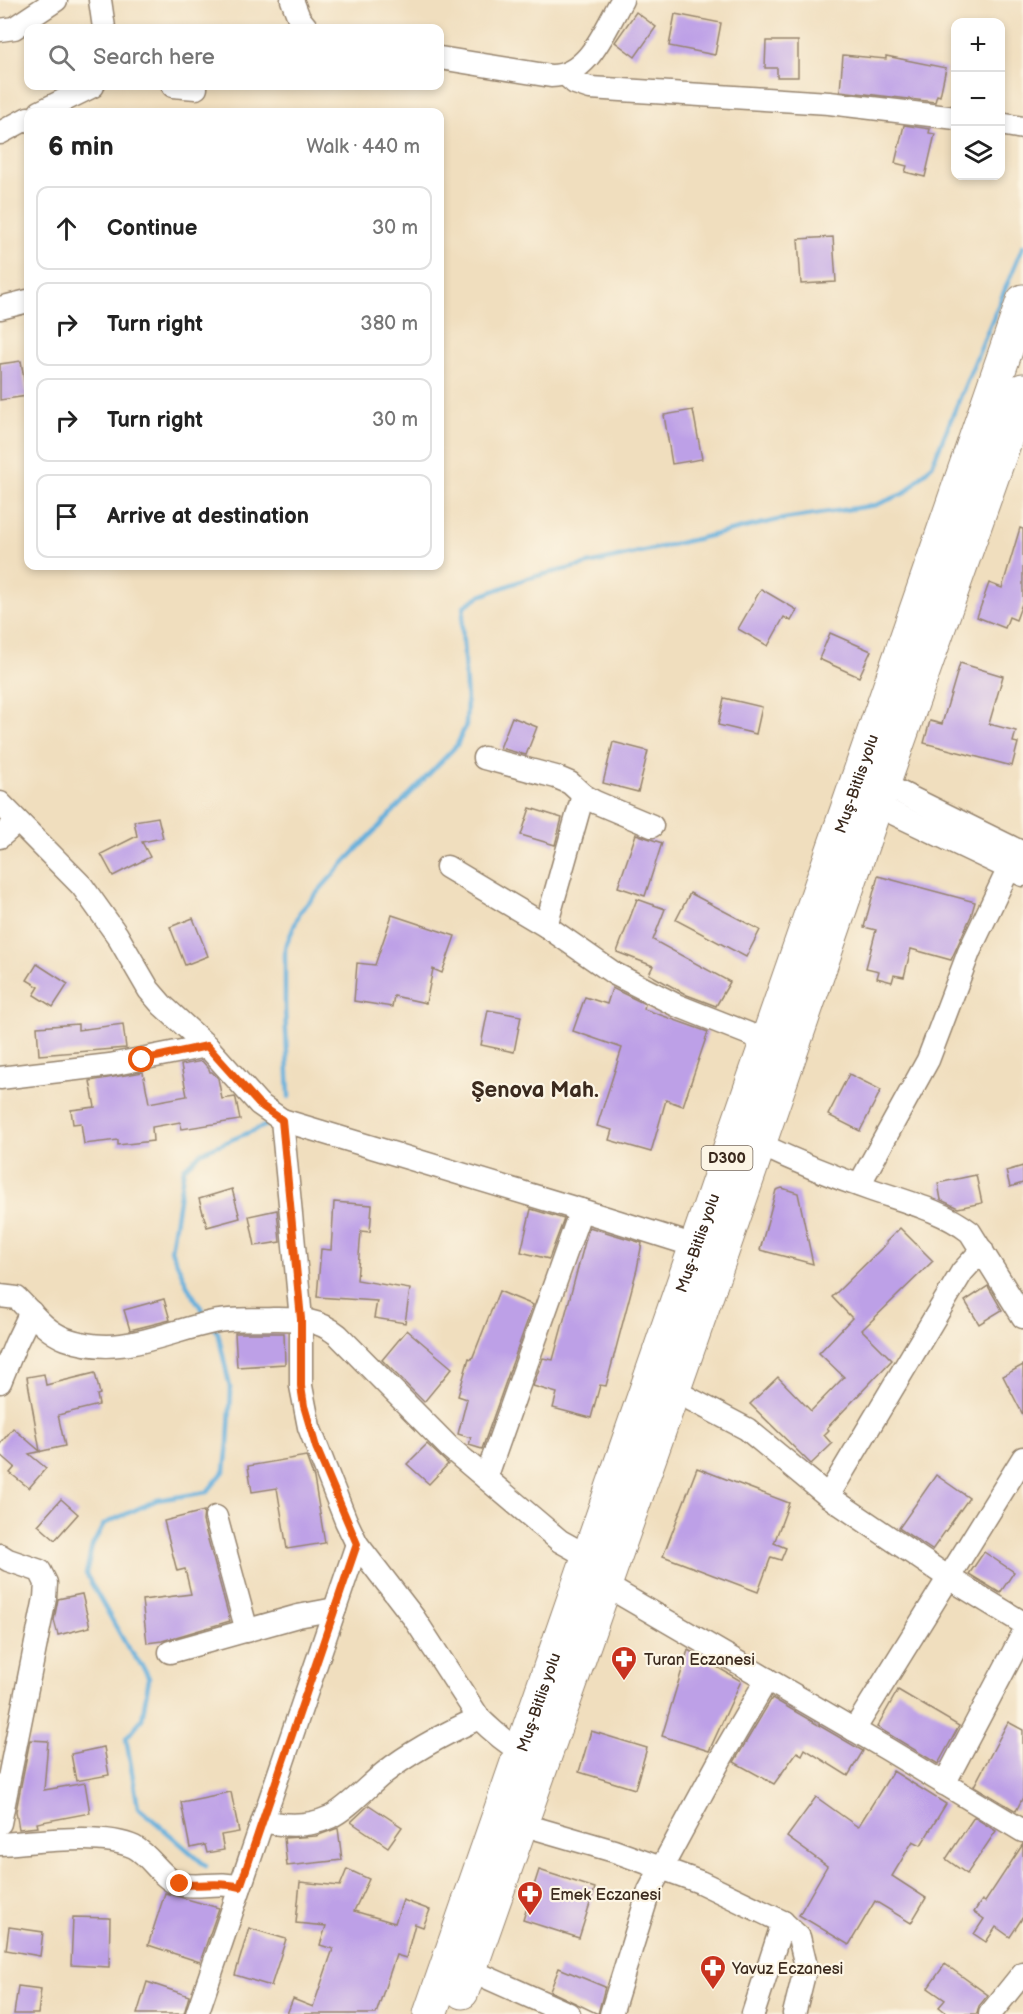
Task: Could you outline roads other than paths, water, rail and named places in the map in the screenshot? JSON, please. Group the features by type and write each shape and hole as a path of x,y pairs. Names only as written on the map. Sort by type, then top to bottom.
{"highway":[{"name":"Muş-Bitlis yolu","path":"455,2014 521,1824 532,1758 589,1557 709,1250 780,1044 1023,301"},
{"name":"Muş-Bitlis yolu","path":"780,1044 879,794 1022,396"},
{"name":"Muş-Bitlis yolu","path":"430,2014 532,1758 605,1585 673,1390 709,1250 759,1144 759,1105"}],"street":[{"path":"0,30 14,28 57,0"},
{"path":"100,0 103,24"},
{"path":"292,0 304,24"},
{"path":"444,59 551,76 565,74 577,69 587,59 622,0"},
{"path":"565,74 575,84 590,88 829,104 951,117"},
{"path":"48,108 85,90"},
{"path":"0,133 24,120"},
{"path":"1005,125 1023,128"},
{"path":"0,308 24,302"},
{"path":"484,758 556,777 570,783 583,795 604,807 652,826"},
{"path":"859,1185 928,1060 969,952 1018,865 879,794"},
{"path":"546,926 583,795"},
{"path":"0,803 88,894 117,935 149,990 162,1005 207,1046 259,1104 282,1120 709,1250"},
{"path":"0,837 16,822"},
{"path":"447,867 546,926 615,974 645,990 708,1019 780,1044"},
{"path":"0,1078 110,1065 207,1046"},
{"path":"282,1120 301,1319 301,1386 304,1406 316,1447 357,1544 414,1618 479,1718 493,1731 532,1758"},
{"path":"759,1144 812,1169 958,1223 970,1232 1023,1317"},
{"path":"486,1478 581,1210"},
{"path":"828,1496 962,1272 982,1250"},
{"path":"0,1296 17,1298 46,1329 66,1339 100,1347 130,1345 214,1322 301,1319 322,1324 338,1335 449,1447 560,1541 589,1557"},
{"path":"0,1383 31,1312"},
{"path":"673,1390 747,1429 828,1496 949,1578 1023,1623"},
{"path":"854,1730 1023,1458"},
{"path":"216,1517 247,1631"},
{"path":"197,2014 357,1544"},
{"path":"0,1555 40,1571 46,1583 45,1598 0,1822"},
{"path":"605,1585 944,1784 1021,1826"},
{"path":"170,1652 335,1608"},
{"path":"944,1784 1023,1634"},
{"path":"611,2014 649,1891 767,1679"},
{"path":"262,1821 297,1825 332,1816 406,1758 429,1743 479,1718"},
{"path":"521,1824 700,1882 783,1922 799,1937 806,1966 794,2014"},
{"path":"0,1844 111,1840 133,1846 144,1852 172,1881 187,1885 224,1883 240,1887"},
{"path":"753,2014 783,1922"},
{"path":"470,1970 569,2014"},
{"path":"990,2014 1023,1973"}],"waterway":[{"path":"289,1097 285,948 300,912 457,745 466,725 467,701 462,628 464,606 480,596 528,578 778,520 876,505 905,493 932,465 1023,246"},
{"path":"206,1316 189,1289 171,1250 184,1168 202,1152 272,1123"},
{"path":"206,1866 138,1807 126,1738 142,1719 149,1678 128,1648 86,1574 92,1546 104,1524 157,1500 207,1492 225,1470 231,1392 218,1333 214,1328"}],"place":[{"name":"Turan Eczanesi","path":"624,1682"},
{"name":"Emek Eczanesi","path":"530,1917"},
{"name":"Yavuz Eczanesi","path":"713,1991"}],"district":[{"name":"Şenova Mah.","path":"535,1089"}]}
